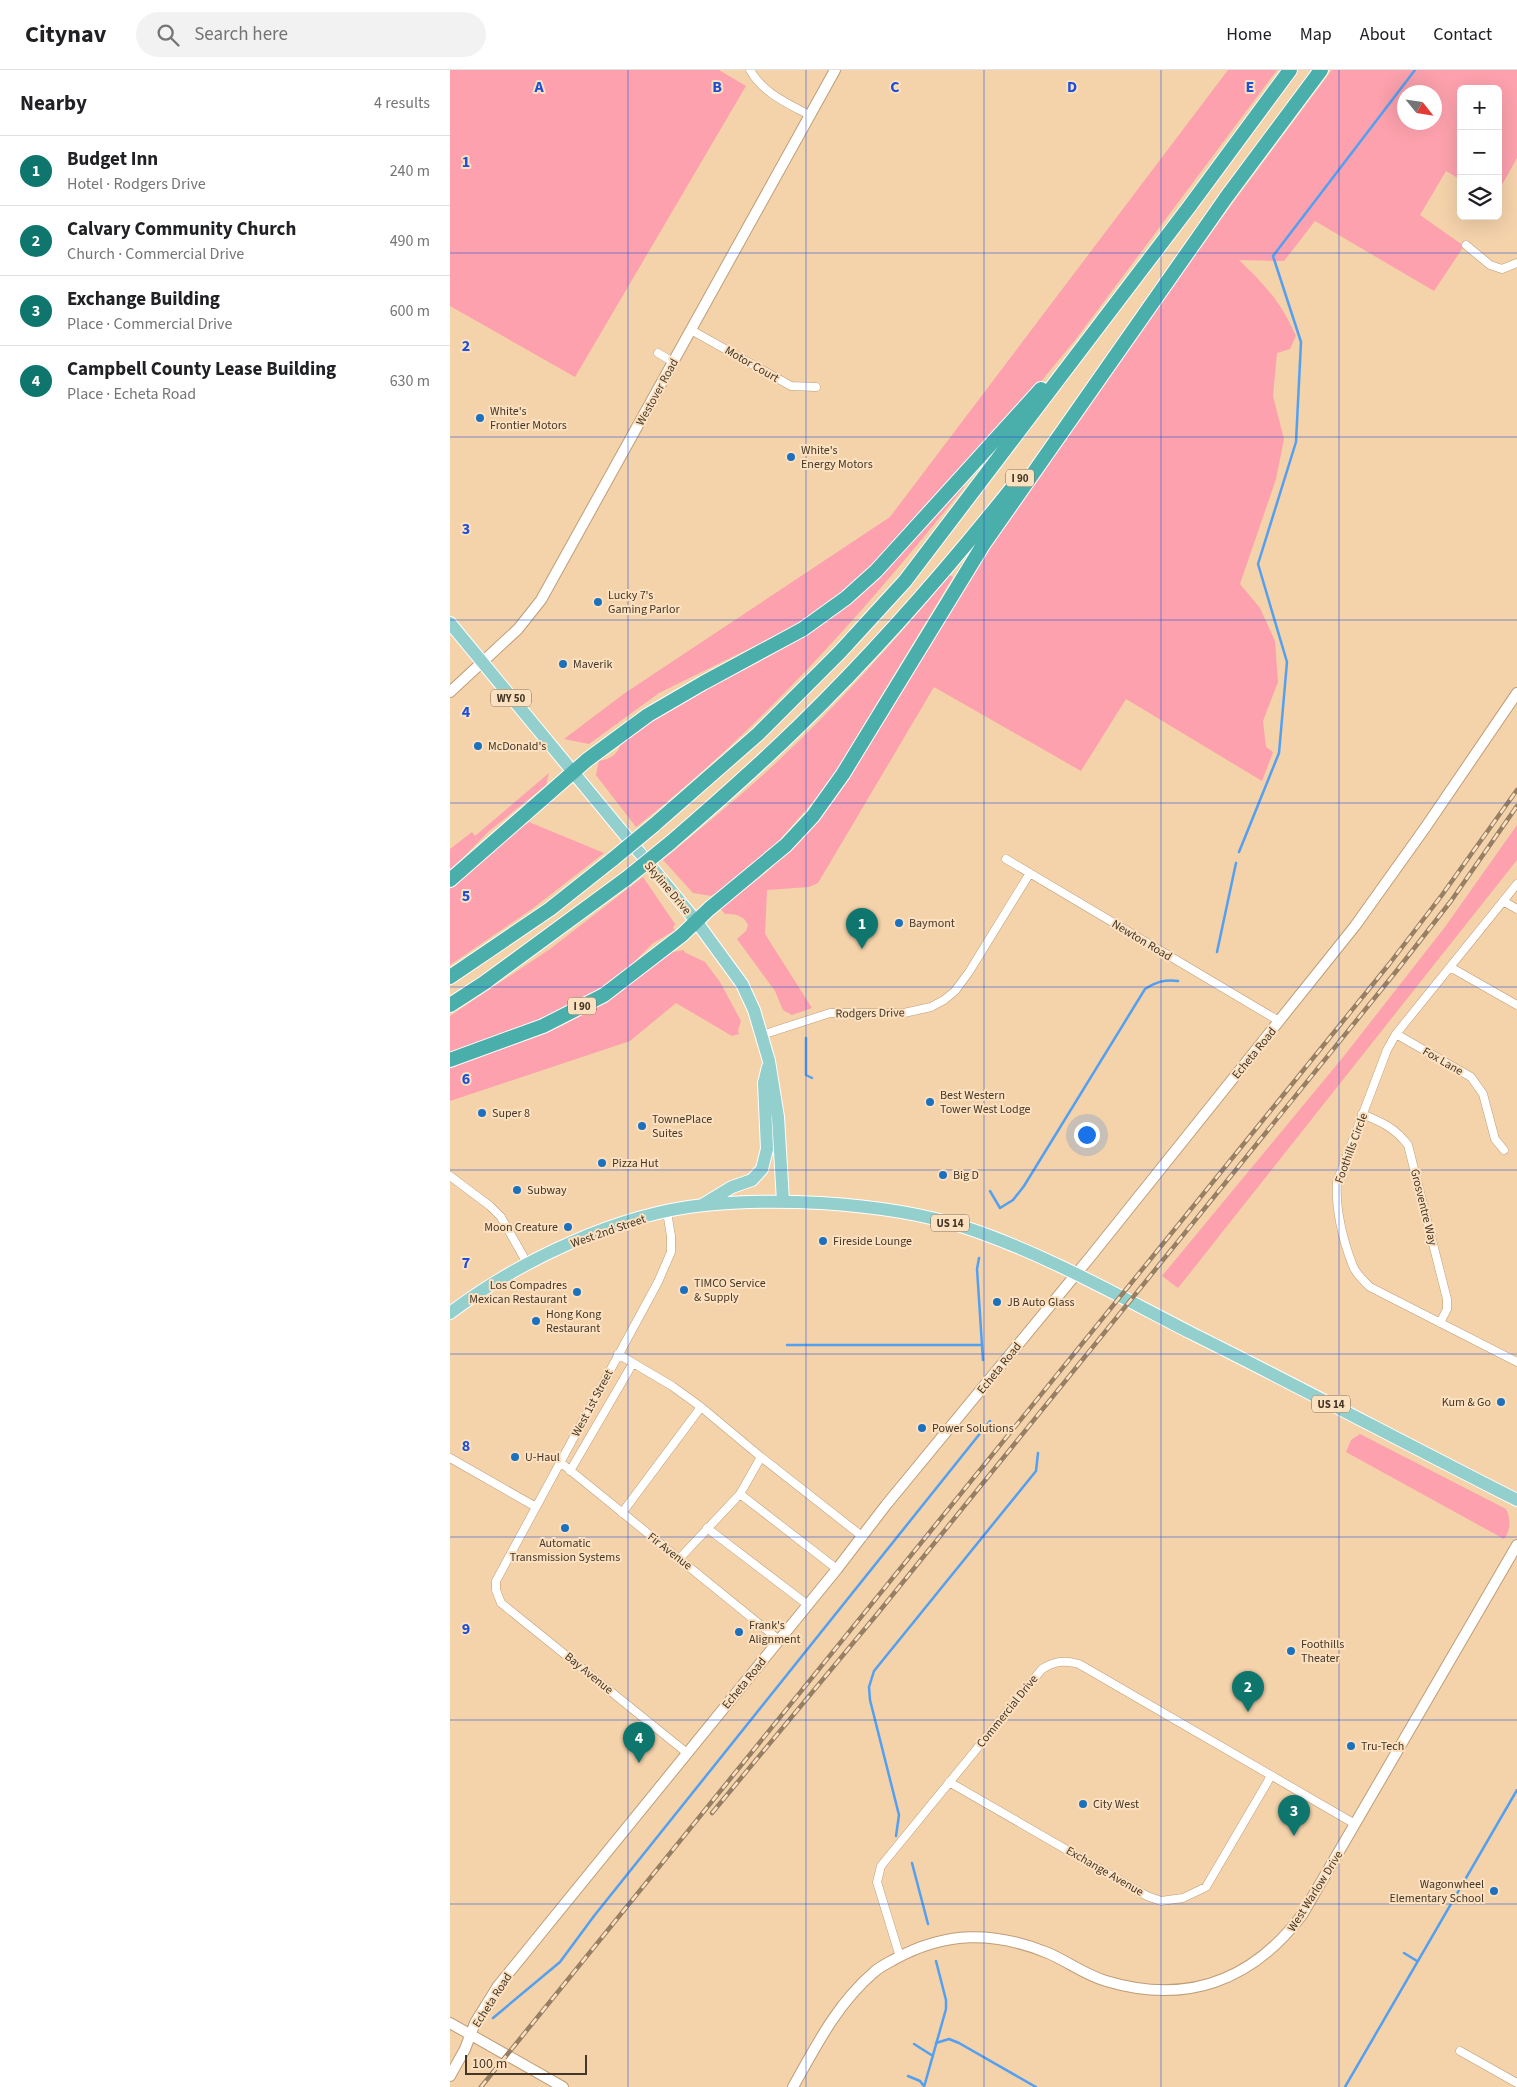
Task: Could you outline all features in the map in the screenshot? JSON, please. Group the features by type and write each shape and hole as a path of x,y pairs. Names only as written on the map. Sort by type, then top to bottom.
{"highway":[{"name":"I 90","path":"450,977 550,909 613,860 758,734 840,652 905,581 1290,70"},
{"name":"I 90","path":"450,1005 484,983 627,878 670,843 754,769 799,726 905,616 963,549 1020,478 1321,70"},
{"name":"I 90","path":"450,1060 543,1026 604,995 676,940 786,845 813,816 843,774 983,545 1230,192"},
{"name":"I 90","path":"450,880 573,773 648,715 803,629 846,598 876,572 1102,321"}],"main road":[{"name":"Skyline Drive","path":"450,623 696,922 742,984 762,1034 769,1062 778,1117 783,1201"},
{"path":"702,1205 732,1187 752,1180 762,1169 767,1149 764,1083 769,1062"},
{"name":"US 14","path":"783,1201 861,1206 942,1220 979,1232 1076,1274 1517,1500"},
{"name":"West 2nd Street","path":"450,1313 477,1292 527,1263 600,1231 667,1212 702,1205 783,1201"}],"street":[{"path":"750,70 757,83 772,94 809,115"},
{"name":"Westover Road","path":"450,692 518,629 541,600 835,70"},
{"path":"1466,245 1490,265 1502,269 1517,263"},
{"name":"Motor Court","path":"691,330 791,386 816,387"},
{"path":"658,353 673,362"},
{"name":"Echeta Road","path":"471,2035 475,2023 498,1986 808,1606 886,1505 1076,1274 1379,894 1517,693"},
{"name":"Newton Road","path":"1006,858 1279,1021"},
{"name":"Rodgers Drive","path":"762,1034 830,1013 904,1013 931,1007 944,1000 955,991 969,972 1030,873"},
{"name":"Foothills Circle","path":"1517,884 1396,1034 1387,1050 1362,1114 1337,1182 1336,1195 1337,1209 1353,1267 1370,1287 1517,1362"},
{"path":"1503,901 1517,909"},
{"path":"1450,967 1517,1005"},
{"name":"Fox Lane","path":"1396,1034 1471,1077 1483,1094 1495,1139 1504,1150"},
{"name":"Grosventre Way","path":"1362,1114 1398,1132 1408,1145 1447,1299 1447,1309 1440,1323"},
{"path":"450,1176 490,1206 501,1217 527,1263"},
{"name":"West 1st Street","path":"496,1590 496,1581 658,1282 671,1252 671,1236 667,1212"},
{"path":"618,1354 672,1386 701,1407 863,1537"},
{"path":"570,1471 633,1362"},
{"path":"622,1513 701,1407"},
{"path":"679,1559 740,1494 761,1457"},
{"path":"450,1458 536,1507"},
{"name":"Fir Avenue","path":"560,1462 780,1640"},
{"path":"740,1494 837,1569"},
{"path":"707,1528 808,1606"},
{"name":"West Warlow Drive","path":"793,2087 842,2006 875,1971 916,1948 972,1936 995,1938 1023,1944 1050,1954 1103,1981 1132,1988 1158,1991 1205,1986 1224,1979 1261,1959 1289,1933 1302,1915 1517,1545"},
{"name":"Bay Avenue","path":"496,1590 501,1603 687,1753"},
{"name":"Commercial Drive","path":"900,1957 877,1882 881,1866 1042,1669 1054,1662 1067,1661 1079,1664 1356,1824"},
{"name":"Exchange Avenue","path":"950,1782 1146,1896 1161,1901 1183,1898 1206,1887 1271,1776"},
{"path":"450,2023 563,2087"},
{"path":"450,2076 471,2035"},
{"path":"1460,2050 1517,2083"}],"shaded area":[{"path":"450,70 719,70 746,86 575,377 450,306"},
{"path":"1228,70 1277,70 1076,339 1024,402 870,569 809,619 659,693 589,744 564,739 625,693 890,517"},
{"path":"1332,70 1517,70 1517,158 1502,185 1502,85 1457,85 1457,178 1446,171 1420,215 1464,246 1434,291 1315,221 1284,261 1239,260 1272,295 1296,336 1290,349 1277,353 1273,396 1284,439 1276,479 1240,584 1260,608 1275,641 1278,682 1263,721 1266,747 1273,752 1262,781 1126,699 1081,771 934,687 818,883 809,887 767,890 765,934 812,1008 792,1015 783,1010 775,991 737,939 746,931 748,925 744,919 732,914 725,914 720,908 767,872 816,818 983,549 1238,196"},
{"path":"962,486 964,487 889,579 810,667 726,750 636,827 596,775 599,761 613,755 621,743 677,704 801,637"},
{"path":"950,575 953,577 826,787 769,852 732,884 711,896 693,893 663,860 752,785 789,751 883,652"},
{"path":"549,773 546,785 488,832 450,871 450,849 472,832 475,836"},
{"path":"529,822 604,853 532,909 450,965 450,887 500,842"},
{"path":"1517,825 1517,860 1178,1288 1162,1276 1344,1056 1445,927"},
{"path":"643,877 675,924 673,928 675,930 652,944 614,982 578,1004 533,1024 450,1055 450,1016 550,949"},
{"path":"684,950 684,952 705,962 720,982 741,1021 738,1030 739,1034 732,1036 676,1003 630,1041 450,1101 450,1064 512,1046 565,1024 613,996 673,952"},
{"path":"1360,1434 1506,1509 1510,1524 1504,1539 1346,1452 1351,1440"}],"waterway":[{"path":"1239,852 1279,753 1287,662 1258,564 1296,442 1301,342 1273,256 1415,70"},
{"path":"1217,952 1236,863"},
{"path":"990,1191 1000,1208 1013,1200 1024,1186 1145,989 1169,980 1178,981"},
{"path":"806,1038 806,1075 812,1078"},
{"path":"979,1258 977,1269 983,1360"},
{"path":"787,1345 982,1345"},
{"path":"493,2018 560,1962 594,1916 990,1421"},
{"path":"896,1836 899,1815 870,1700 869,1687 874,1671 1036,1471 1038,1453"},
{"path":"1345,2087 1517,1790"},
{"path":"912,1863 928,1924"},
{"path":"1404,1953 1417,1961"},
{"path":"924,2087 946,2009 946,2000 936,1961"},
{"path":"936,2043 949,2039 959,2043 1036,2087"},
{"path":"914,2044 933,2056"},
{"path":"908,2076 920,2081 923,2085"}],"railway":[{"path":"481,2087 1390,963 1442,895 1517,790"},
{"path":"712,1813 878,1613 1398,969 1451,901 1517,806"}],"place":[{"name":"White's Frontier Motors","path":"480,418"},
{"name":"White's Energy Motors","path":"791,457"},
{"name":"Lucky 7's Gaming Parlor","path":"598,602"},
{"name":"Maverik","path":"563,664"},
{"name":"McDonald's","path":"478,746"},
{"name":"Baymont","path":"899,923"},
{"name":"Budget Inn","path":"862,949"},
{"name":"Best Western Tower West Lodge","path":"930,1102"},
{"name":"Super 8","path":"482,1113"},
{"name":"TownePlace Suites","path":"642,1126"},
{"name":"Pizza Hut","path":"602,1163"},
{"name":"Big D","path":"943,1175"},
{"name":"Subway","path":"517,1190"},
{"name":"Moon Creature","path":"568,1227"},
{"name":"Fireside Lounge","path":"823,1241"},
{"name":"TIMCO Service & Supply","path":"684,1290"},
{"name":"Los Compadres Mexican Restaurant","path":"577,1292"},
{"name":"JB Auto Glass","path":"997,1302"},
{"name":"Hong Kong Restaurant","path":"536,1321"},
{"name":"Kum & Go","path":"1501,1402"},
{"name":"Power Solutions","path":"922,1428"},
{"name":"U-Haul","path":"515,1457"},
{"name":"Automatic Transmission Systems","path":"565,1528"},
{"name":"Frank's Alignment","path":"739,1632"},
{"name":"Foothills Theater","path":"1291,1651"},
{"name":"Calvary Community Church","path":"1248,1712"},
{"name":"Tru-Tech","path":"1351,1746"},
{"name":"Campbell County Lease Building","path":"639,1763"},
{"name":"City West","path":"1083,1804"},
{"name":"Exchange Building","path":"1294,1836"},
{"name":"Wagonwheel Elementary School","path":"1494,1891"}]}
